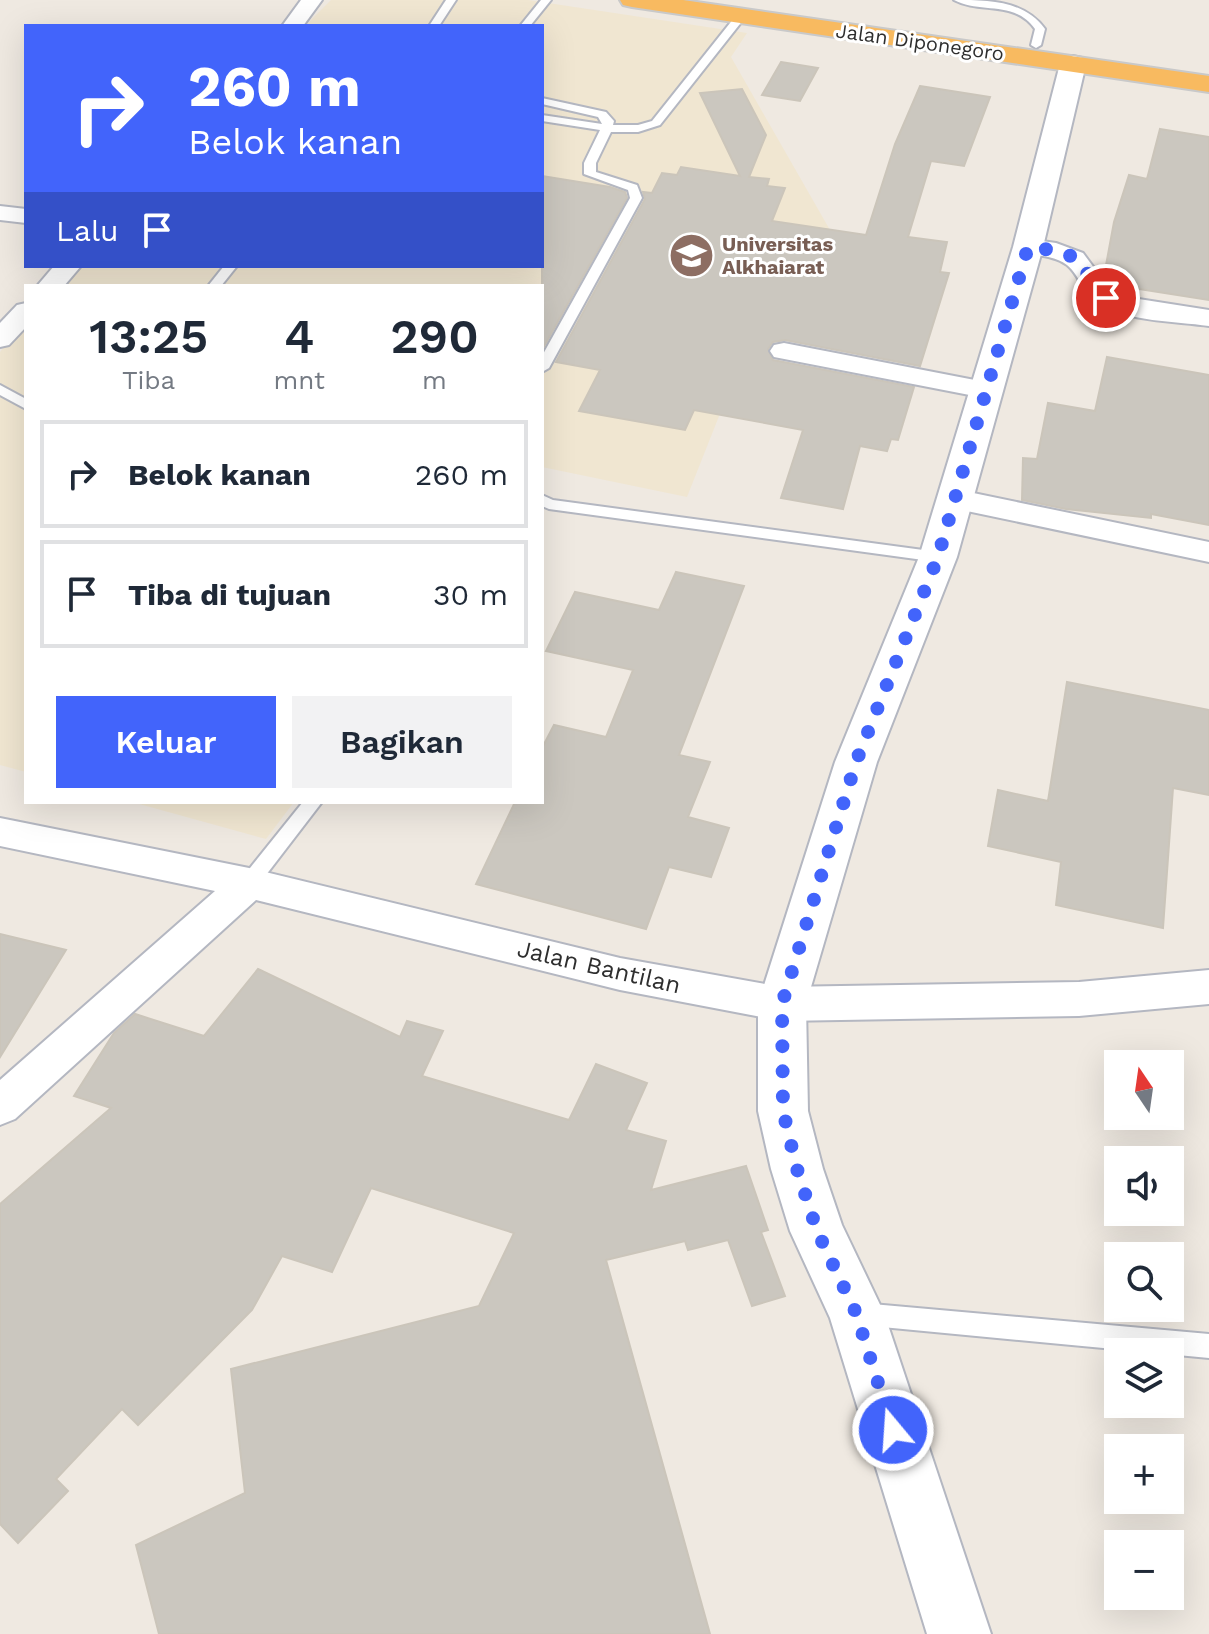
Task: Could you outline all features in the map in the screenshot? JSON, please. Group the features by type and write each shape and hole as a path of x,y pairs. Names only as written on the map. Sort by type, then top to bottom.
{"highway":[{"name":"Jalan Diponegoro","path":"632,0 738,7 1054,55 1209,84"},
{"name":"Jalan Diponegoro","path":"738,7 1054,55 1209,70"}],"street":[{"path":"294,24 312,0"},
{"path":"959,1634 856,1313 817,1231 797,1169 783,1111 782,1004 856,762 938,557 1028,247 1054,55"},
{"path":"0,213 24,216"},
{"path":"1028,247 1063,252 1081,264 1093,287 1106,298 1138,308 1209,318"},
{"path":"52,284 66,268"},
{"path":"0,339 24,313"},
{"path":"784,351 985,390"},
{"path":"954,499 1209,552"},
{"name":"Jalan Bantilan","path":"0,832 249,883 620,974 782,1004 1079,999 1209,987"},
{"path":"0,1106 249,883"}],"lane":[{"path":"435,24 451,0"},
{"path":"527,24 546,0"},
{"path":"959,0 1015,8 1030,14 1054,55"},
{"path":"544,118 607,128 639,129 656,123 738,7"},
{"path":"544,101 602,114 608,121 607,128 590,163 590,174 624,183 633,188 636,198 544,364"},
{"path":"216,284 229,268"},
{"path":"0,389 24,404"},
{"path":"544,506 938,557"},
{"path":"249,883 311,804"},
{"path":"856,1313 1209,1346"}],"shaded area":[{"name":"Universitas Alkhaiarat","path":"331,0 528,0 747,33 731,57 838,244 744,353 687,497 544,467 544,284 60,284 73,268 544,268 544,24 307,24"},
{"path":"24,324 24,771 0,765 0,352"},
{"path":"139,804 292,804 266,839"}],"building":[{"path":"781,62 818,68 800,101 762,95"},
{"path":"920,86 990,97 964,166 931,161 908,237 947,242 940,272 949,273 920,366 785,340 773,342 768,349 773,360 914,387 898,440 891,439 887,451 860,446 843,509 781,498 803,430 694,410 685,430 579,411 600,370 556,362 645,199 643,192 652,193 662,173 677,175 681,167 740,176 700,93 742,89 766,135 749,177 769,179 767,186 785,188 772,221 866,235 895,144"},
{"path":"1160,129 1209,137 1209,300 1114,285 1104,276 1114,222 1129,175 1147,179"},
{"path":"544,176 625,192 627,198 544,346"},
{"path":"1107,357 1209,375 1209,525 1151,514 1151,518 1066,509 1022,500 1023,458 1037,459 1048,403 1095,411"},
{"path":"676,572 744,586 679,755 710,762 688,817 729,828 711,877 669,867 646,929 476,884 514,804 544,804 544,744 554,725 606,737 633,670 546,651 575,592 659,610"},
{"path":"1067,682 1209,710 1209,795 1173,788 1163,928 1056,905 1061,862 988,846 998,790 1048,801"},
{"path":"0,934 66,950 0,1057"},
{"path":"258,969 400,1037 407,1021 443,1031 422,1076 569,1120 596,1064 647,1083 626,1130 666,1141 651,1190 746,1166 768,1230 761,1232 785,1296 752,1306 728,1240 688,1250 685,1241 606,1260 710,1634 159,1634 136,1545 245,1493 231,1369 479,1306 514,1233 371,1188 332,1272 282,1256 252,1310 138,1425 122,1409 56,1479 68,1491 18,1543 0,1524 0,1204 111,1108 74,1096 114,1033 135,1014 204,1036"}],"place":[{"name":"Universitas Alkhaiarat","path":"691,255"}],"route":[{"path":"893,1430 856,1313 817,1231 797,1169 783,1111 782,1004 856,762 938,557 1028,247 1063,252 1081,264 1093,287 1106,298"}]}
